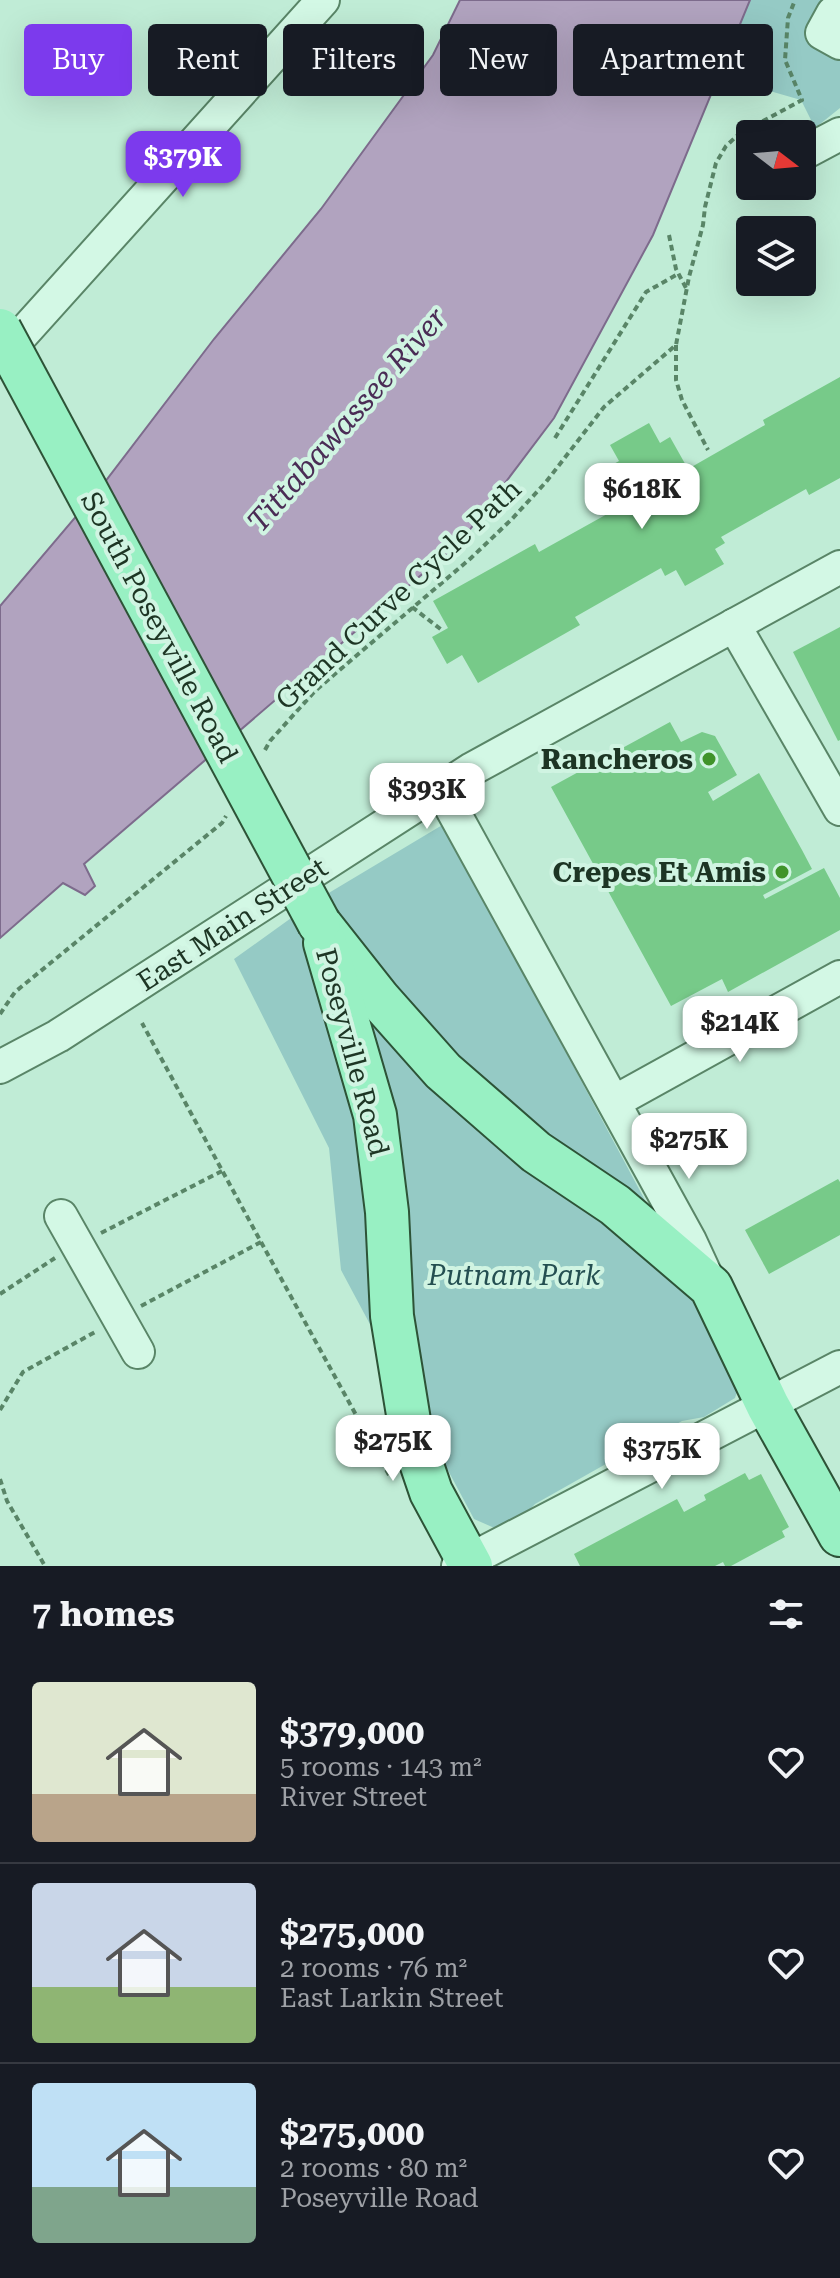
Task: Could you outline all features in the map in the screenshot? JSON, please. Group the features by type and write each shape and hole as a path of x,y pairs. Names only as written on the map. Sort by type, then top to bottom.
{"main road":[{"name":"South Poseyville Road","path":"0,330 319,923"},
{"name":"Poseyville Road","path":"319,923 379,999 443,1071 536,1152 615,1205 711,1287"},
{"name":"Poseyville Road","path":"319,923 375,1115 387,1212 392,1316 411,1433 431,1492 465,1564"},
{"path":"711,1287 768,1406 840,1535"}],"street":[{"path":"0,359 323,0"},
{"path":"816,147 840,134"},
{"name":"East Main Street","path":"0,1067 58,1036 472,769 840,567"},
{"path":"734,625 840,809"},
{"path":"441,789 690,1241 711,1287"},
{"path":"614,1102 840,977"},
{"path":"61,1216 138,1352"},
{"path":"465,1564 840,1367"}],"path":[{"path":"708,450 682,400 676,380 676,345 716,163 726,146 739,134 802,100 785,60 788,18 795,0"},
{"path":"669,235 678,274 687,290"},
{"path":"555,438 646,292 678,274"},
{"name":"Grand Curve Cycle Path","path":"262,755 270,741 315,691 471,558 512,519 546,482 604,407 676,345"},
{"path":"412,607 443,631"},
{"path":"0,1014 15,992 222,823 230,809"},
{"path":"142,1023 391,1481"},
{"path":"0,1294 77,1245 223,1171"},
{"path":"0,1410 23,1372 261,1242"},
{"path":"0,1479 7,1501 45,1566"}],"green space":[{"path":"750,0 823,0 814,20 812,36 820,50 840,61 840,108 816,127 816,120 811,120 801,100 773,92 773,24 740,24"},
{"name":"Putnam Park","path":"444,824 741,1380 735,1398 704,1417 682,1421 535,1504 522,1518 499,1530 474,1519 341,1270 329,1148 234,959 312,903"}],"water":[{"name":"Tittabawassee River","path":"460,0 750,0 740,24 573,24 573,96 710,96 653,235 554,418 462,540 84,864 95,886 85,895 63,883 0,938 0,606 101,487 214,339 321,209 403,96 424,96 424,67 440,41 440,96 557,96 557,24 448,24"}],"building":[{"path":"840,377 840,478 809,495 806,489 721,537 725,543 715,549 724,564 685,586 676,570 665,576 661,568 575,617 580,625 478,683 462,655 447,664 432,637 448,628 433,601 535,544 539,552 609,513 589,478 619,461 610,445 649,423 660,443 670,437 688,469 765,425 763,420"},
{"path":"840,627 840,740 838,741 793,652"},
{"path":"670,722 681,742 702,732 715,736 737,775 708,792 713,801 759,773 802,850 812,869 763,895 765,899 824,868 840,898 840,930 728,992 722,979 671,1006 551,787"},
{"path":"838,1179 840,1235 769,1274 745,1230"},
{"path":"745,1473 749,1480 761,1474 789,1527 782,1531 785,1537 731,1566 725,1566 723,1562 715,1566 580,1566 574,1554 677,1499 684,1512 706,1500 704,1495"}],"place":[{"name":"Rancheros","path":"709,759"},
{"name":"Crepes Et Amis","path":"782,872"}]}
